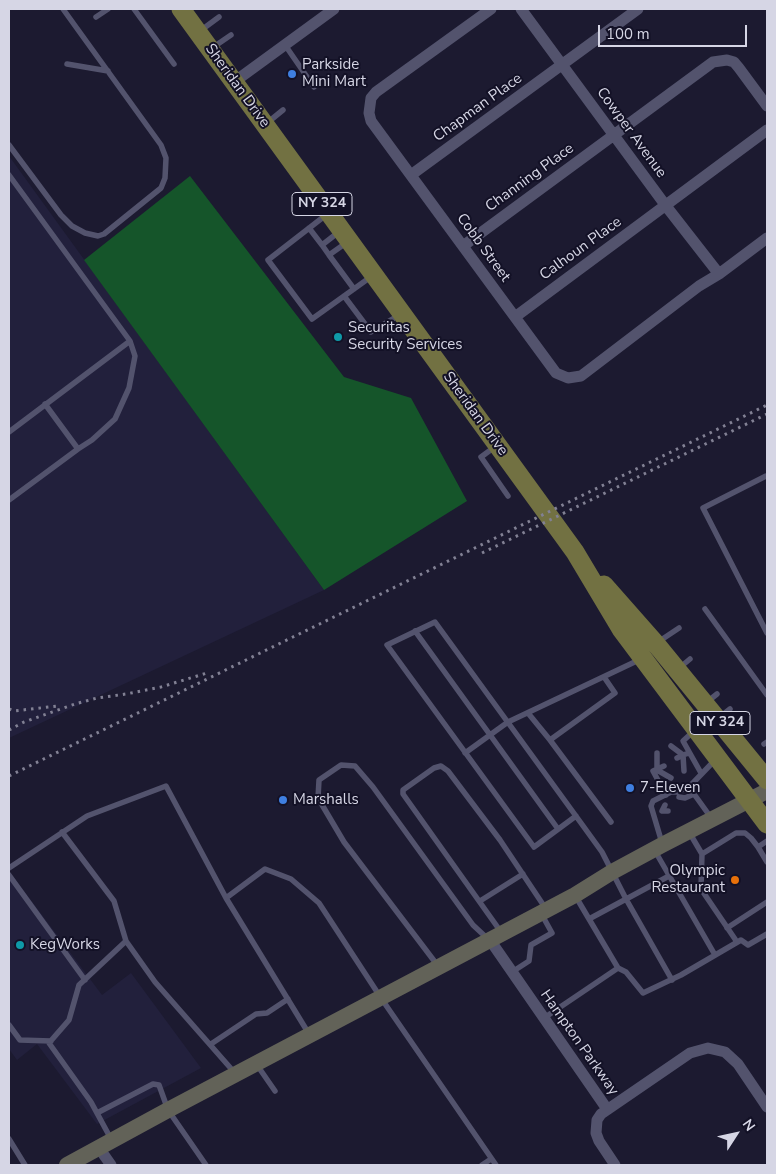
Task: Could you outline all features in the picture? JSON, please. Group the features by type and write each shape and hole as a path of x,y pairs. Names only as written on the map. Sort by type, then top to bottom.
{"main road":[{"name":"Sheridan Drive","path":"183,10 210,50 575,552 656,644 684,664 724,714 767,780"},
{"name":"Sheridan Drive","path":"575,552 620,629 767,824"},
{"path":"67,1165 544,912 612,872 767,791"}],"street":[{"path":"234,82 334,9"},
{"name":"Cobb Street","path":"491,9 376,92 372,98 369,113 371,120 556,372 562,377 574,378 581,376 698,286 719,274"},
{"name":"Cowper Avenue","path":"521,9 666,206 719,274"},
{"name":"Chapman Place","path":"411,175 638,9"},
{"name":"Channing Place","path":"463,246 714,62 720,60 734,62 767,106"},
{"name":"Calhoun Place","path":"515,316 767,130"},
{"path":"719,274 767,238"},
{"name":"Hampton Parkway","path":"496,937 512,972 607,1109 597,1120 596,1134 615,1165"},
{"path":"607,1109 690,1053 708,1048 718,1049 733,1058 767,1107"},
{"path":"105,1145 111,1165"}],"lane":[{"path":"9,144 61,215 72,226 85,233 98,236 104,234 161,188 165,178 166,158 161,146 63,9"},
{"path":"96,17 108,9"},
{"path":"136,10 174,64"},
{"path":"198,33 219,17"},
{"path":"210,50 230,35"},
{"path":"285,45 314,87"},
{"path":"67,64 108,72"},
{"path":"264,124 283,110"},
{"path":"9,175 130,341 135,356 128,388 114,419 92,440 9,500"},
{"path":"329,213 268,260 312,319 373,274"},
{"path":"309,228 354,288"},
{"path":"322,245 345,235"},
{"path":"329,255 345,235"},
{"path":"344,296 371,332 402,313"},
{"path":"9,432 130,341"},
{"path":"46,404 78,449"},
{"path":"497,446 481,457 508,496"},
{"path":"766,476 703,508 767,632"},
{"path":"705,609 767,695"},
{"path":"576,816 534,847 387,645 435,622 508,722 576,816 602,852 672,980"},
{"path":"656,644 679,628"},
{"path":"415,631 558,829"},
{"path":"465,752 508,722 642,657"},
{"path":"550,740 615,693 604,677"},
{"path":"528,712 611,822"},
{"path":"684,771 683,741 696,729"},
{"path":"671,746 701,773"},
{"path":"657,753 657,770"},
{"path":"715,955 669,876 658,848 651,806 653,802 671,792 677,792 690,786 718,758"},
{"path":"439,967 344,842 318,798 319,780 341,765 354,766 373,787 473,925 496,937"},
{"path":"496,937 480,901 403,794 403,790 434,768 441,766 448,771 500,840 523,874 544,912 552,933 531,945 529,961 512,972"},
{"path":"664,766 653,772 666,795"},
{"path":"657,770 670,778"},
{"path":"9,868 87,816 166,786 226,898 310,1036"},
{"path":"690,786 713,819"},
{"path":"682,800 694,794"},
{"path":"653,816 665,809"},
{"path":"62,832 114,901 126,941 155,982 236,1074"},
{"path":"689,832 702,854 701,889 736,942"},
{"path":"702,854 736,833 745,833 758,847 767,862"},
{"path":"758,847 767,841"},
{"path":"226,898 265,869 291,878 319,903 381,998 496,1165"},
{"path":"480,901 523,874"},
{"path":"9,875 85,980"},
{"path":"589,920 669,876"},
{"path":"575,895 618,968 626,972 643,993 672,980 736,942 741,940 748,946 767,934"},
{"path":"727,928 767,902"},
{"path":"105,1145 97,1113 91,1102 49,1044 69,1020 79,986 126,941"},
{"path":"544,1018 618,968"},
{"path":"211,1044 256,1014 268,1013 288,999"},
{"path":"9,1025 20,1040 51,1041"},
{"path":"256,1064 275,1091"},
{"path":"97,1113 153,1084 159,1086 168,1110 206,1165"},
{"path":"9,1139 25,1165"},
{"path":"482,1165 491,1159"}],"shaded area":[{"path":"9,156 324,590 9,738"},
{"path":"9,871 102,995 131,973 201,1068 97,1124 37,1044 17,1060 9,1049"}],"green space":[{"path":"190,176 344,377 411,398 467,501 324,590 84,260"}],"railway":[{"path":"9,776 767,405"},
{"path":"482,553 767,414"},
{"path":"9,730 24,722 75,704 97,698 161,687 207,673"},
{"path":"9,709 14,711 57,706"}],"place":[{"name":"Parkside Mini Mart","path":"292,74"},
{"name":"Securitas Security Services","path":"338,337"},
{"name":"7-Eleven","path":"630,788"},
{"name":"Marshalls","path":"283,800"},
{"name":"Olympic Restaurant","path":"735,880"},
{"name":"KegWorks","path":"20,945"}]}
